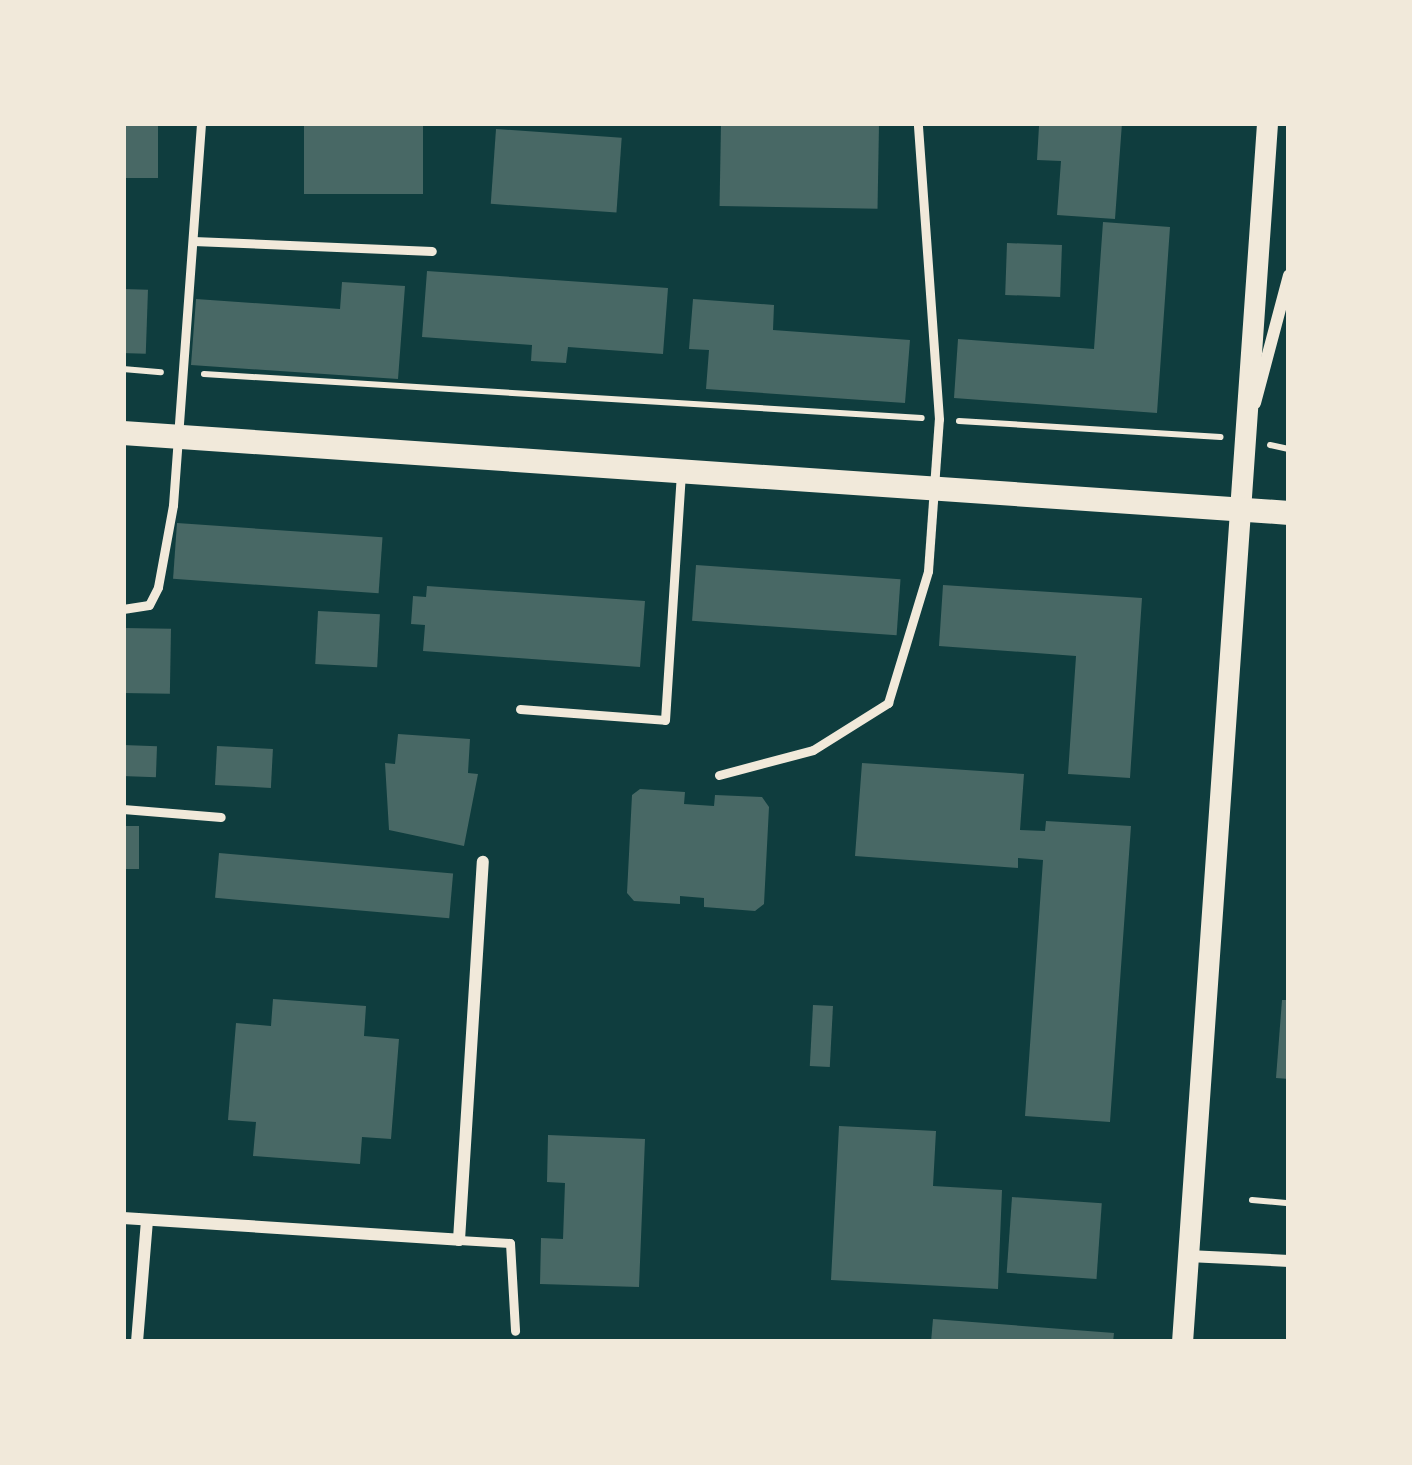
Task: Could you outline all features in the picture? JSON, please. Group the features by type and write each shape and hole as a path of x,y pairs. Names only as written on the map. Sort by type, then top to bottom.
{"main road":[{"path":"123,434 1289,513"}],"street":[{"path":"1182,1342 1267,123"},
{"path":"1246,440 1289,275"},
{"path":"123,1218 459,1240 483,862"},
{"path":"137,1342 147,1221"},
{"path":"1188,1256 1289,1261"}],"lane":[{"path":"123,609 149,604 158,587 184,373 201,123"},
{"path":"719,775 813,750 888,703 928,571 939,419 918,123"},
{"path":"193,241 432,251"},
{"path":"520,709 665,720 681,473"},
{"path":"123,809 221,818"},
{"path":"459,1240 510,1243 514,1330"}],"path":[{"path":"123,369 1246,440"},
{"path":"1252,1200 1289,1203"}],"building":[{"path":"123,123 158,123 158,178 123,178"},
{"path":"304,123 423,123 423,194 304,194"},
{"path":"721,123 879,126 878,209 720,206"},
{"path":"1122,123 1115,219 1057,215 1061,161 1037,160 1039,126"},
{"path":"496,129 622,138 616,213 491,204"},
{"path":"1103,222 1170,227 1157,413 954,398 958,339 1094,349"},
{"path":"1007,243 1062,245 1060,297 1005,295"},
{"path":"427,271 668,288 663,354 568,347 566,363 531,361 532,345 422,337"},
{"path":"342,282 405,286 398,379 191,365 196,299 340,309"},
{"path":"123,289 148,290 146,354 123,353"},
{"path":"693,299 774,305 773,330 910,340 905,403 706,389 709,350 689,349"},
{"path":"177,523 382,537 379,593 173,579"},
{"path":"696,565 901,579 897,635 692,621"},
{"path":"943,585 1142,598 1130,778 1068,774 1076,656 939,646"},
{"path":"427,586 645,601 640,667 423,651 425,625 411,624 413,596 426,597"},
{"path":"318,611 380,614 377,667 315,664"},
{"path":"123,628 171,629 170,694 123,693"},
{"path":"398,734 470,739 468,773 478,774 464,846 389,830 385,763 395,764"},
{"path":"123,745 157,746 156,777 123,776"},
{"path":"217,746 273,749 271,788 215,785"},
{"path":"862,763 1024,774 1020,830 1045,831 1046,821 1131,826 1110,1122 1025,1116 1043,860 1018,858 1018,868 855,856"},
{"path":"640,789 685,792 684,804 714,806 715,795 762,797 769,807 764,904 755,911 704,907 704,898 680,896 680,904 634,901 627,893 632,795"},
{"path":"123,826 139,826 139,869 123,869"},
{"path":"219,853 453,873 449,918 215,898"},
{"path":"273,999 366,1006 364,1036 399,1039 391,1139 362,1137 360,1164 253,1156 256,1122 228,1120 236,1023 271,1026"},
{"path":"1282,1000 1289,1000 1289,1079 1276,1078"},
{"path":"813,1005 833,1006 830,1067 810,1066"},
{"path":"839,1126 936,1131 933,1186 1002,1190 998,1289 831,1280"},
{"path":"548,1135 645,1139 639,1287 540,1284 541,1238 563,1239 565,1183 547,1182"},
{"path":"1012,1197 1102,1203 1096,1279 1007,1273"},
{"path":"933,1319 1114,1333 1113,1342 931,1342"}]}
